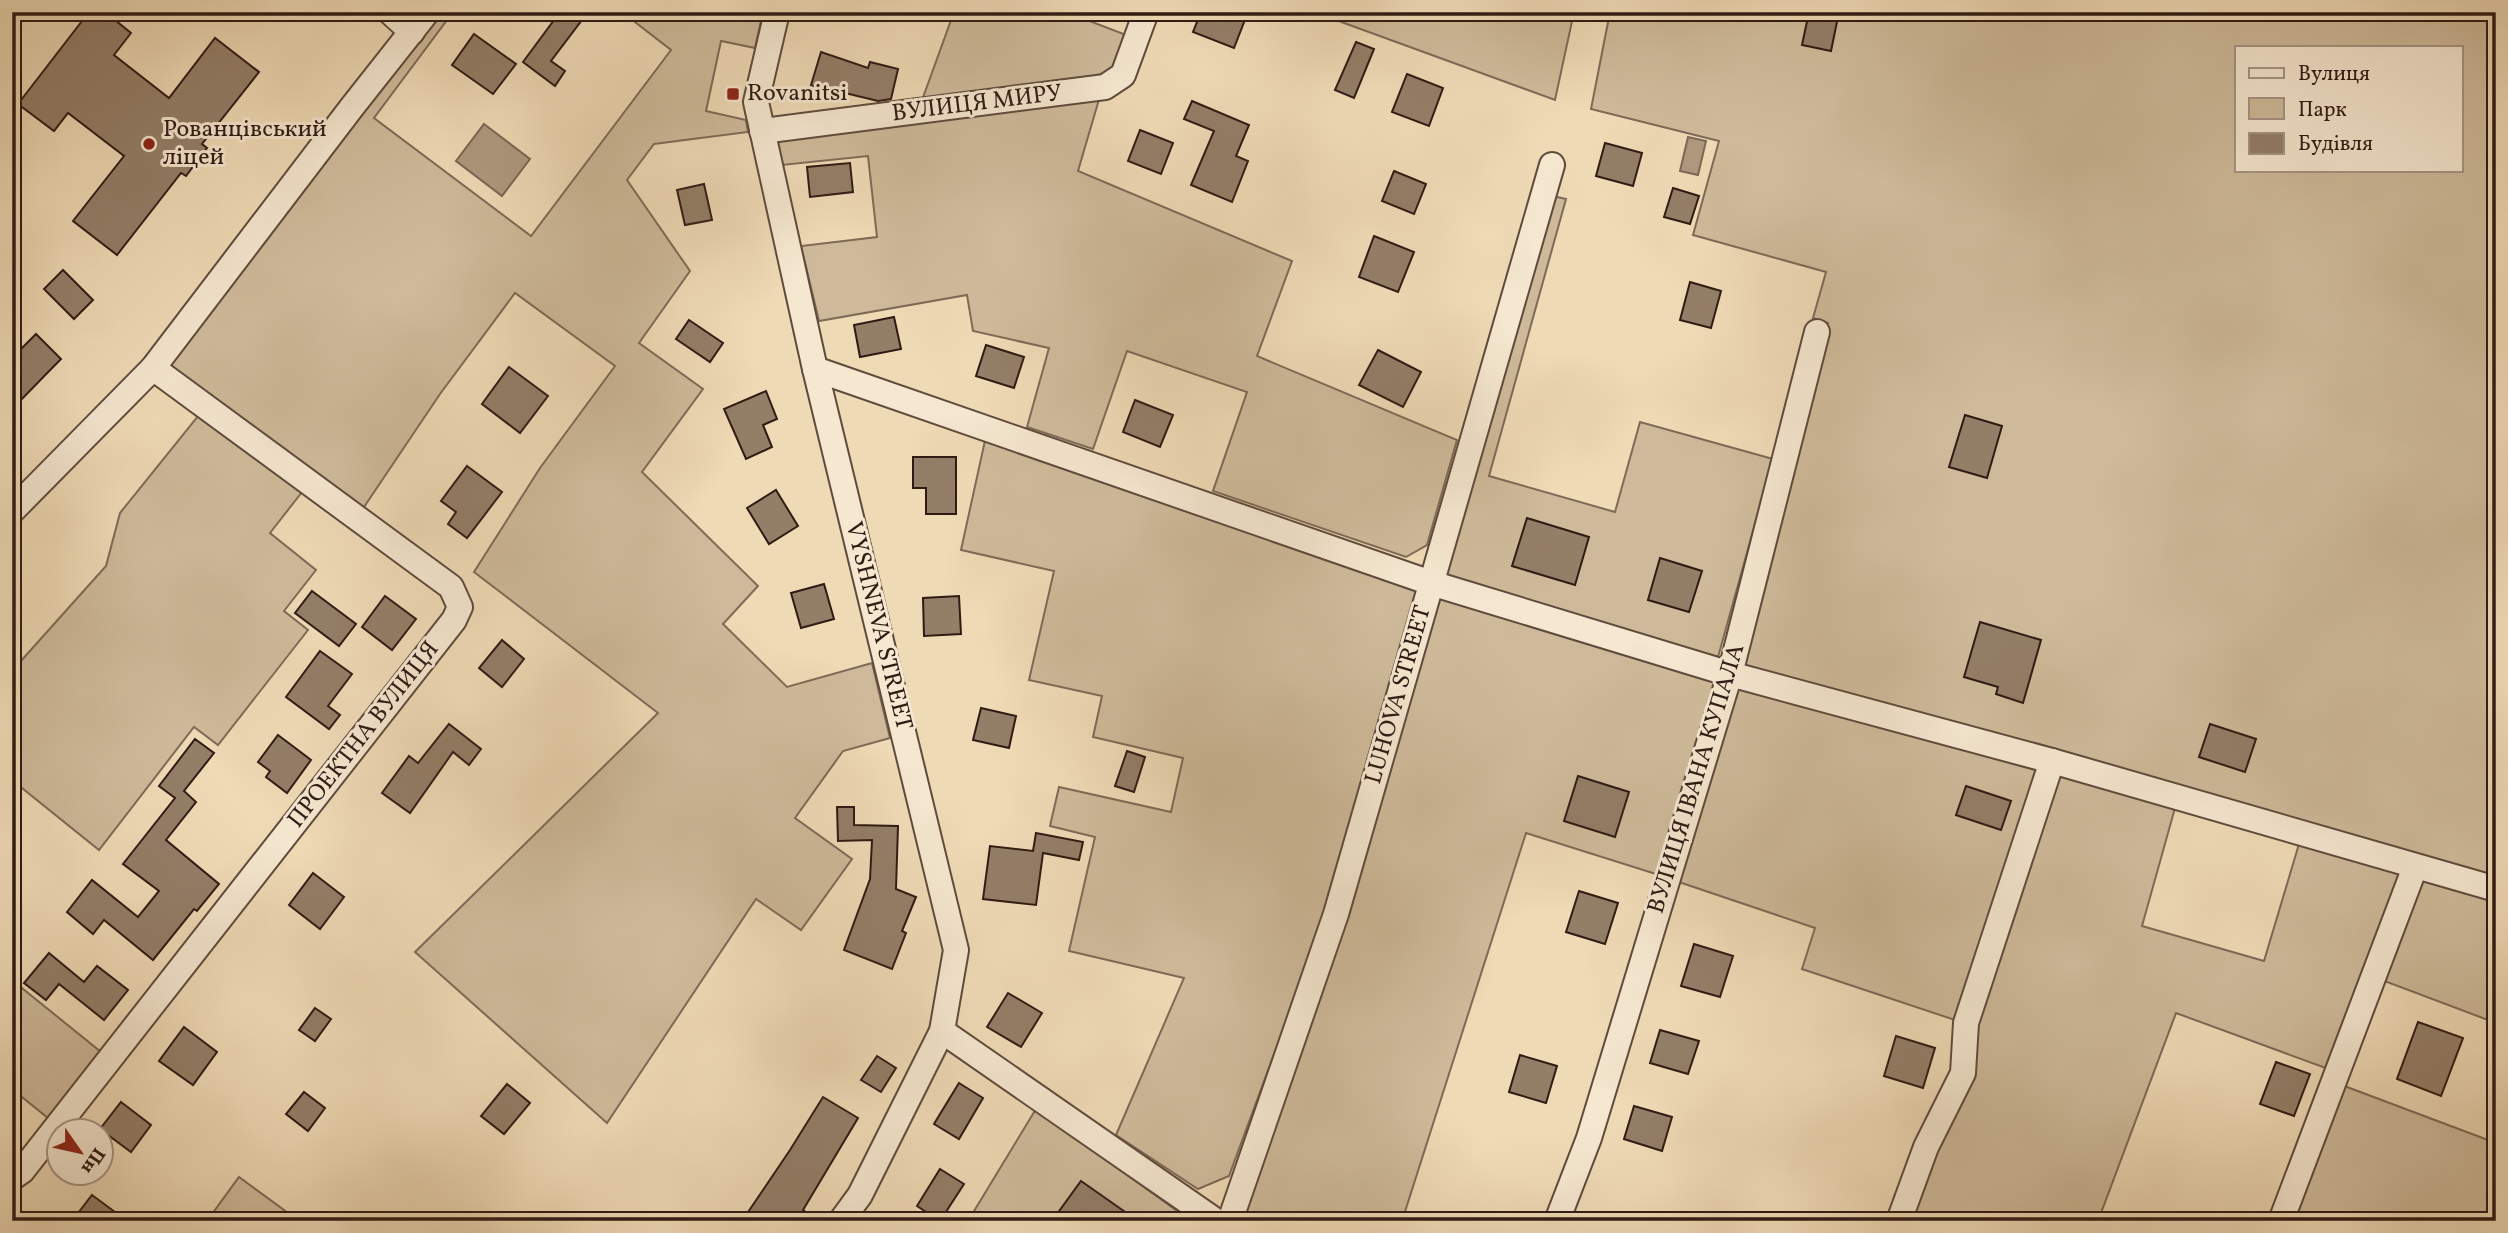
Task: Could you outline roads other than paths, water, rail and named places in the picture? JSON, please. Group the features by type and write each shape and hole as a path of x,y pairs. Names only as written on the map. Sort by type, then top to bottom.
{"street":[{"path":"390,12 412,32"},
{"path":"12,511 153,368 427,12"},
{"name":"VYSHNEVA STREET","path":"777,12 756,102 815,369 956,950 942,1031 860,1195 841,1221"},
{"name":"ВУЛИЦЯ МИРУ","path":"762,131 1105,87 1123,75 1146,12"},
{"name":"LUHOVA STREET","path":"1230,1221 1336,914 1552,165"},
{"name":"ВУЛИЦЯ ІВАНА КУПАЛА","path":"1557,1221 1589,1138 1730,674 1817,332"},
{"name":"ПРОЕКТНА ВУЛИЦЯ","path":"17,1174 446,630 460,607 451,587 153,368"},
{"path":"815,369 1431,583 1730,674 2052,761 2496,889"},
{"path":"1899,1221 1926,1147 1963,1073 1966,1023 2052,761"},
{"path":"2281,1221 2415,867"},
{"path":"942,1031 1216,1221"}],"place":[{"name":"Rovanitsi","path":"733,94"},
{"name":"Рованцівський ліцей","path":"149,144"}]}
